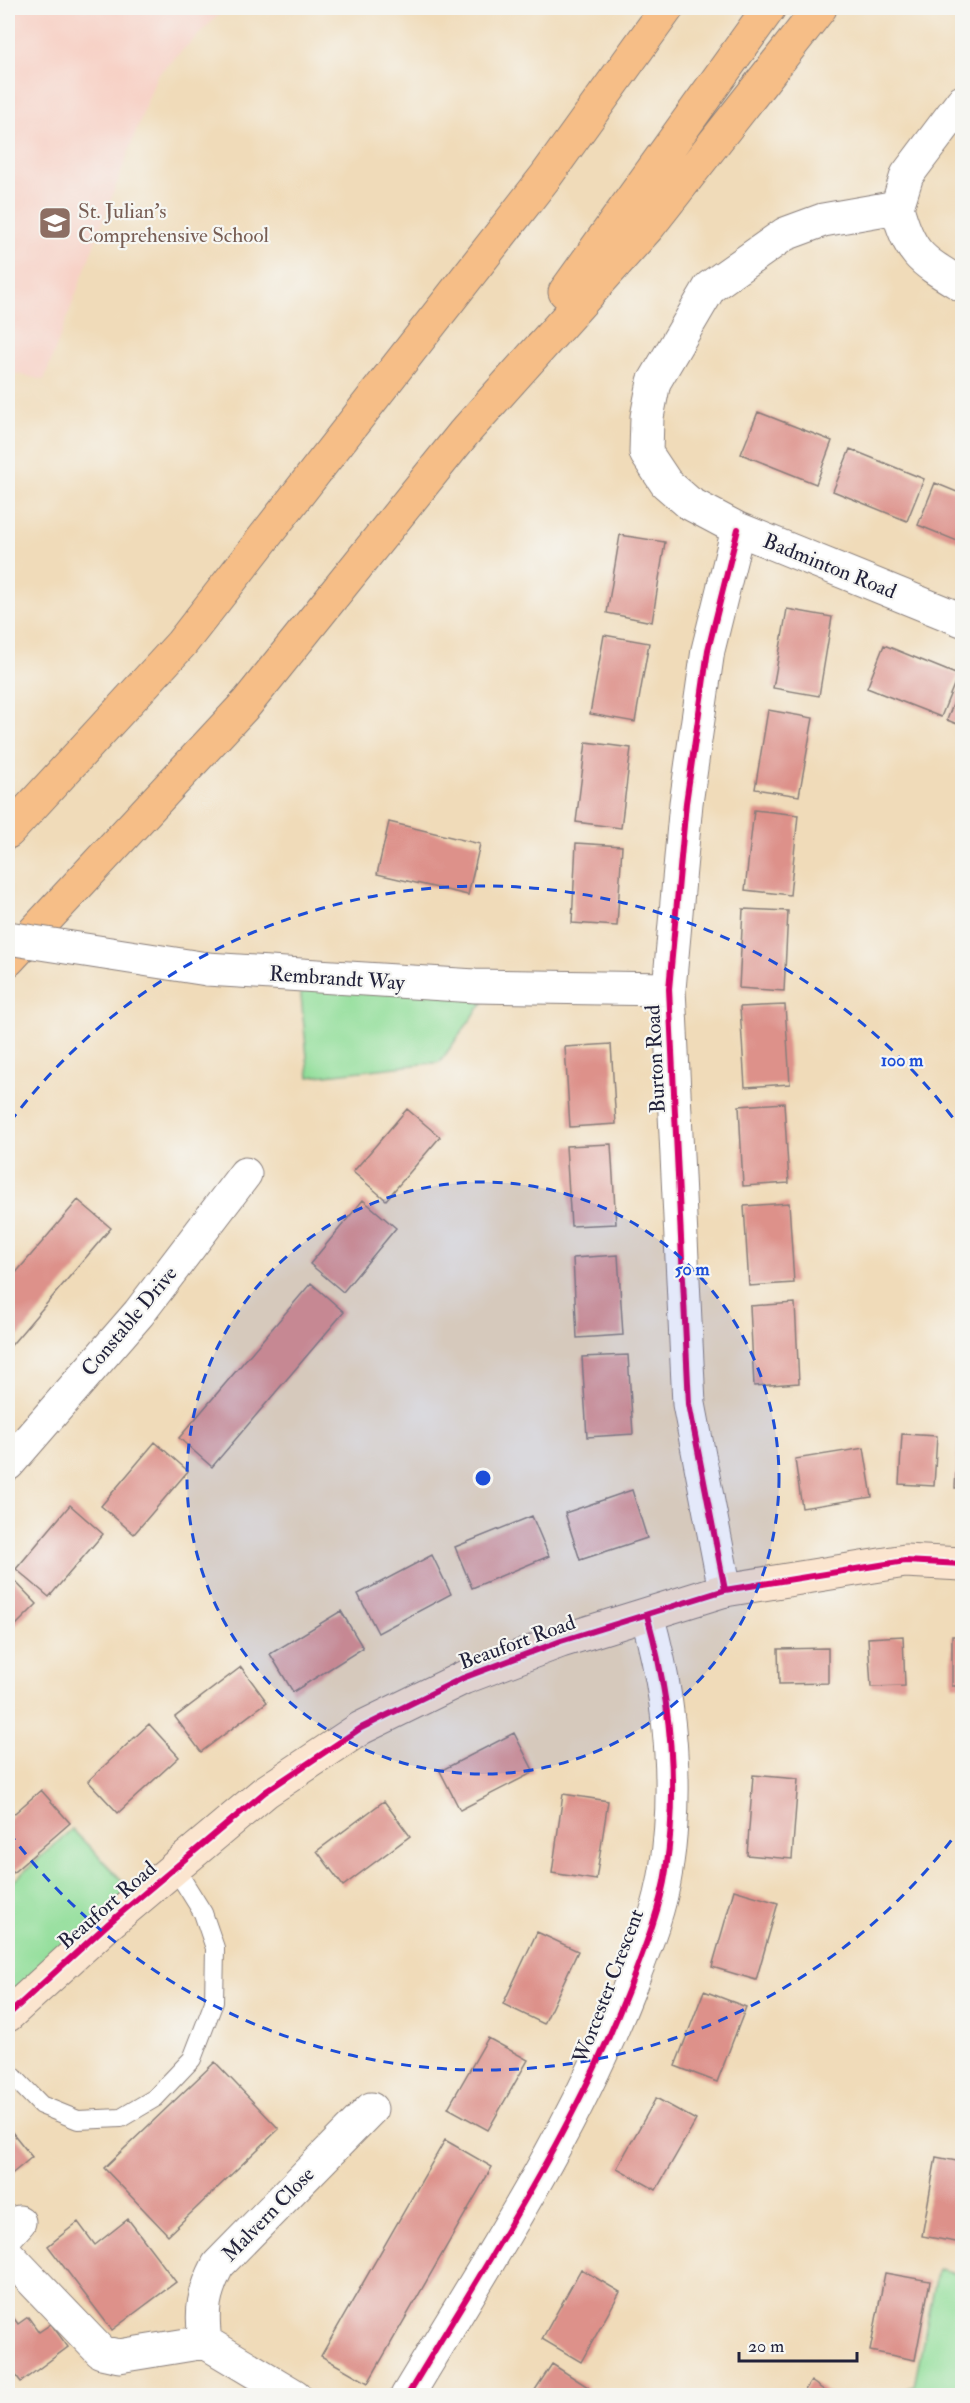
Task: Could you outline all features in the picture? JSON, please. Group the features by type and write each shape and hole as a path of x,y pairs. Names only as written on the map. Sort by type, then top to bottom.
{"highway":[{"path":"8,832 181,644 546,176 667,8"},
{"path":"463,434 769,8"},
{"path":"8,960 247,703 463,434 649,226 820,8"}],"street":[{"path":"963,102 907,175 897,207 905,234 924,262 963,285"},
{"name":"Badminton Road","path":"897,207 823,220 785,234 710,287 654,382 647,417 646,453 666,483 689,503 738,529 963,620"},
{"name":"Burton Road","path":"725,1590 689,1404 669,989 686,803 708,650 738,529"},
{"name":"Rembrandt Way","path":"8,938 207,969 475,986 669,989"},
{"name":"Constable Drive","path":"8,1464 139,1313 244,1174"},
{"name":"Beaufort Road","path":"8,2015 264,1792 362,1728 463,1678 561,1641 725,1590 905,1561 963,1564"},
{"name":"Worcester Crescent","path":"407,2396 535,2182 606,2048 645,1947 666,1872 674,1796 660,1660 647,1615"},
{"name":"Malvern Close","path":"205,2342 202,2316 206,2289 218,2265 371,2109"},
{"path":"8,2255 100,2352 119,2356 205,2342 294,2396"}],"lane":[{"path":"8,2071 41,2105 78,2120 121,2118 155,2098 192,2059 214,2002 215,1947 203,1913 175,1868"}],"shaded area":[{"name":"St. Julian's Comprehensive School","path":"8,8 226,8 157,75 44,380 8,372"}],"green space":[{"path":"299,976 494,987 440,1062 309,1077"},
{"path":"72,1829 139,1898 8,2015 8,1886"},
{"path":"938,2269 962,2274 962,2395 893,2395 914,2386"}],"building":[{"path":"758,412 832,441 816,484 741,454"},
{"path":"850,449 924,479 907,521 833,491"},
{"path":"935,483 962,494 962,543 918,525"},
{"path":"620,535 665,542 652,622 607,613"},
{"path":"787,609 832,617 819,696 773,688"},
{"path":"604,635 649,643 635,722 590,714"},
{"path":"884,645 958,675 941,717 867,688"},
{"path":"962,681 962,726 947,720"},
{"path":"768,710 813,718 799,796 755,789"},
{"path":"586,742 631,748 621,828 576,822"},
{"path":"754,810 798,815 790,895 745,890"},
{"path":"389,822 480,844 468,895 377,874"},
{"path":"576,843 622,846 617,926 572,923"},
{"path":"743,909 788,911 784,991 739,988"},
{"path":"785,1005 790,1084 745,1087 740,1007"},
{"path":"611,1044 616,1124 570,1127 565,1047"},
{"path":"784,1103 789,1183 743,1186 739,1106"},
{"path":"407,1109 440,1137 386,1200 353,1172"},
{"path":"611,1144 616,1224 571,1226 566,1146"},
{"path":"78,1200 111,1228 8,1349 8,1282"},
{"path":"363,1200 396,1228 343,1292 310,1264"},
{"path":"789,1203 794,1283 749,1286 744,1206"},
{"path":"618,1255 623,1335 577,1338 573,1258"},
{"path":"311,1283 344,1312 212,1467 179,1438"},
{"path":"795,1303 799,1383 754,1386 750,1306"},
{"path":"628,1355 633,1434 587,1437 582,1357"},
{"path":"902,1434 937,1436 934,1486 899,1484"},
{"path":"958,1438 962,1439 962,1488 955,1488"},
{"path":"155,1442 188,1471 134,1534 101,1506"},
{"path":"864,1448 872,1497 802,1508 795,1459"},
{"path":"632,1490 647,1538 580,1560 565,1513"},
{"path":"70,1505 103,1534 49,1597 16,1569"},
{"path":"532,1516 549,1556 472,1588 455,1547"},
{"path":"432,1555 451,1594 378,1633 358,1594"},
{"path":"8,1574 37,1604 8,1633"},
{"path":"341,1611 363,1648 293,1692 270,1654"},
{"path":"903,1636 905,1686 871,1687 868,1638"},
{"path":"952,1636 962,1636 962,1686 952,1686"},
{"path":"828,1648 828,1683 779,1684 778,1649"},
{"path":"241,1667 267,1702 201,1752 175,1717"},
{"path":"149,1724 179,1757 118,1813 88,1781"},
{"path":"514,1733 534,1772 460,1810 440,1771"},
{"path":"753,1775 798,1779 792,1859 747,1855"},
{"path":"41,1790 70,1823 8,1877 8,1819"},
{"path":"563,1794 608,1801 596,1880 552,1873"},
{"path":"384,1801 410,1836 343,1886 317,1851"},
{"path":"734,1890 778,1903 756,1980 712,1967"},
{"path":"537,1932 578,1951 544,2024 503,2004"},
{"path":"704,1991 746,2007 717,2082 675,2066"},
{"path":"488,2038 528,2060 488,2130 448,2108"},
{"path":"215,2062 279,2129 168,2235 104,2168"},
{"path":"656,2098 696,2120 656,2190 617,2168"},
{"path":"8,2127 32,2157 8,2177"},
{"path":"445,2140 492,2167 368,2383 321,2356"},
{"path":"936,2157 962,2162 962,2243 922,2236"},
{"path":"128,2219 176,2282 112,2330 48,2246 78,2222 95,2245"},
{"path":"581,2269 620,2292 581,2362 542,2339"},
{"path":"885,2273 930,2281 915,2360 870,2351"},
{"path":"8,2310 18,2324 28,2317 39,2332 51,2324 68,2347 21,2382 8,2365"},
{"path":"552,2364 588,2387 583,2396 531,2396"},
{"path":"811,2381 832,2396 801,2396"}],"cycle path":[{"path":"725,1590 689,1404 669,989 686,803 708,650 738,529"},
{"path":"8,2015 109,1923 265,1792 361,1728 463,1678 561,1641 725,1590 905,1561 962,1564"},
{"path":"407,2396 497,2248 581,2096 628,1991 655,1916 666,1870 670,1838 672,1774 662,1677 647,1615"}],"place":[{"name":"St. Julian's Comprehensive School","path":"55,223"}]}
